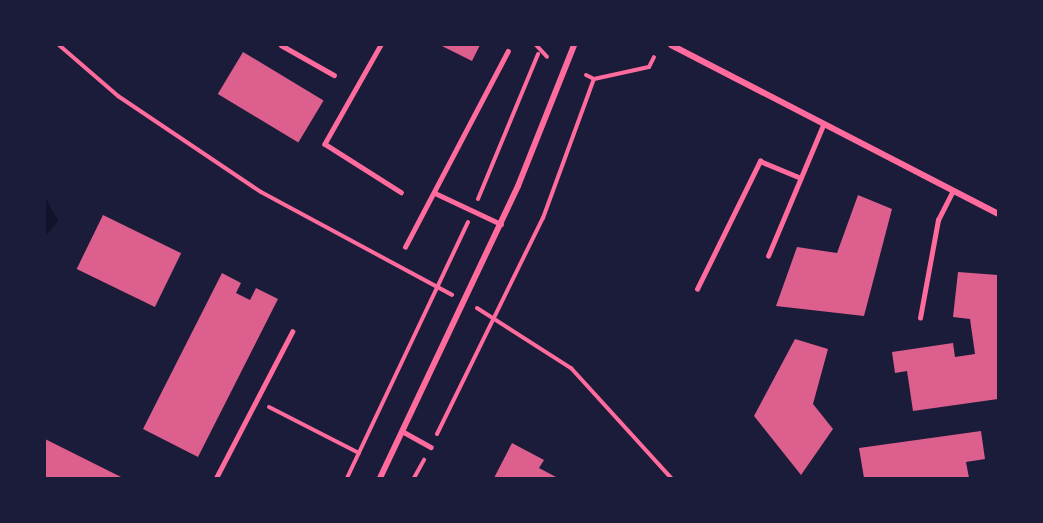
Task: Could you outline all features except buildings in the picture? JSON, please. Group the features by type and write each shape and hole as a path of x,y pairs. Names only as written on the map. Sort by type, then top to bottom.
{"street":[{"path":"380,478 501,224 574,45"},
{"path":"671,45 998,214"}],"lane":[{"path":"281,45 334,75"},
{"path":"381,45 325,144 401,192"},
{"path":"405,247 435,194 508,51"},
{"path":"768,256 823,125"},
{"path":"697,289 760,161 801,178"},
{"path":"920,318 938,220 952,192"},
{"path":"435,194 501,224"},
{"path":"216,478 292,332"},
{"path":"402,432 431,447"}],"path":[{"path":"59,45 118,96 261,192 447,292"},
{"path":"347,478 473,211 538,54 536,45"},
{"path":"538,54 547,57"},
{"path":"586,75 594,79 649,68 654,57"},
{"path":"414,478 543,218 594,79"},
{"path":"483,312 571,368 671,478"},
{"path":"256,401 359,453"}],"shaded area":[{"path":"45,197 58,221 45,237"}]}
